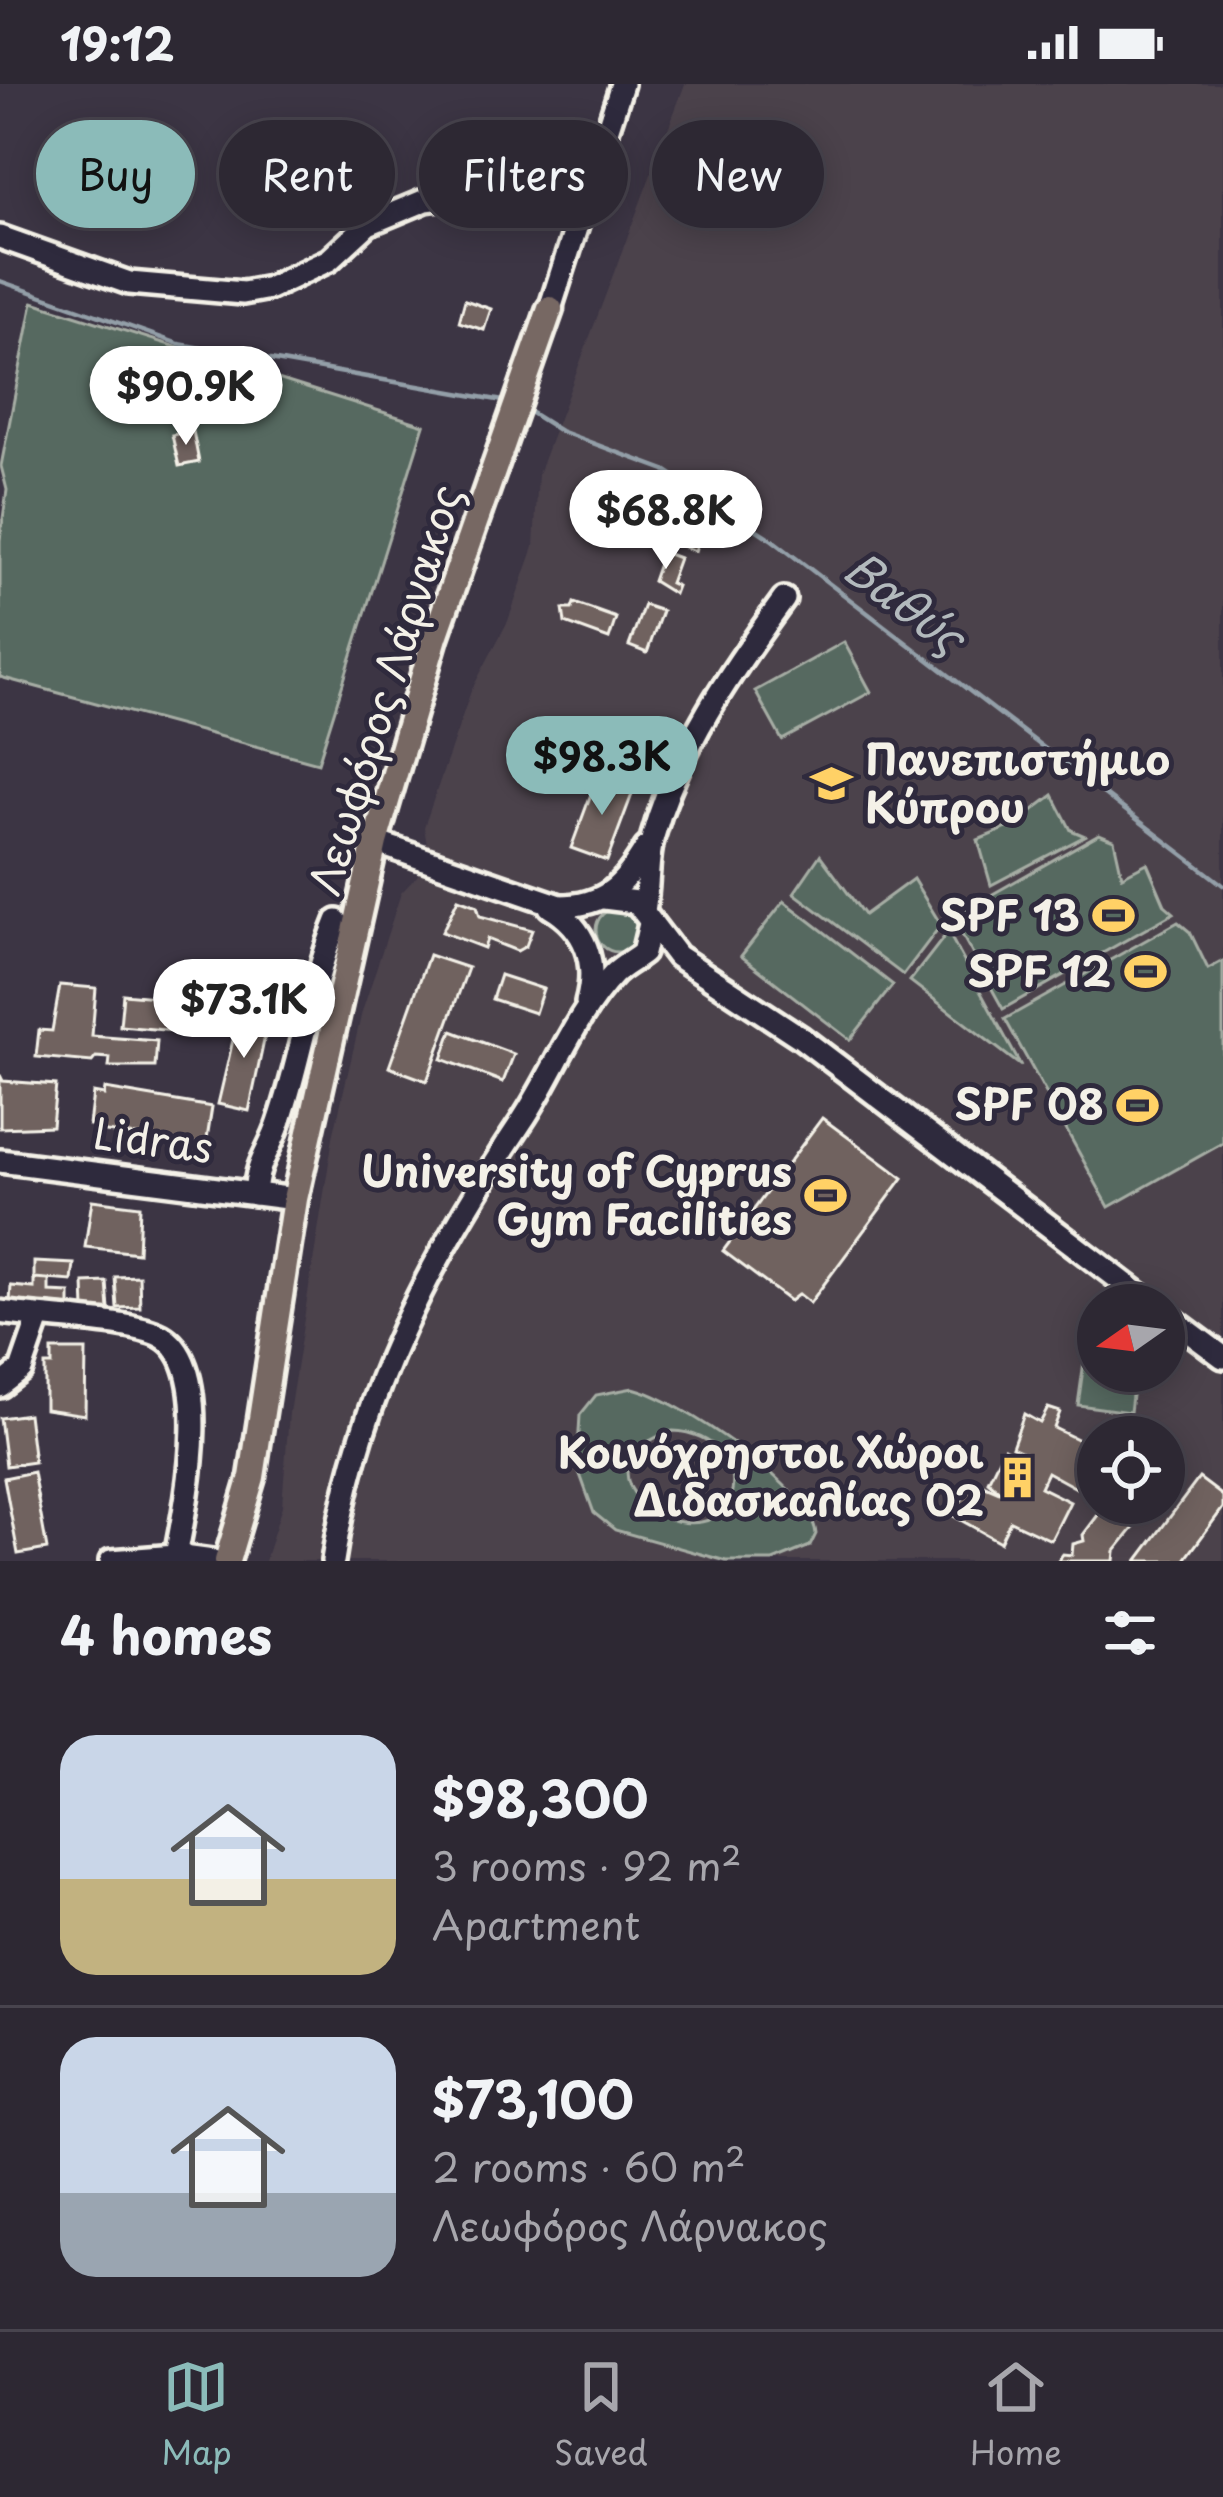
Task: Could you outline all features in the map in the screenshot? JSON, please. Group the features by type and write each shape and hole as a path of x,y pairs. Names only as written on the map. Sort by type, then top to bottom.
{"main road":[{"name":"Λεωφόρος Λάρνακος","path":"227,1561 252,1477 296,1199 375,842 435,637 550,309"}],"street":[{"name":"Λεωφόρος Λάρνακος","path":"610,120 622,84"},
{"path":"0,237 129,283 243,293 270,288 329,260 368,224 419,203"},
{"name":"Λεωφόρος Λάρνακος","path":"550,309 574,228"},
{"path":"583,1015 593,982 583,920 625,881 655,831 681,764 717,695 784,598"},
{"path":"333,1561 352,1464 411,1304 465,1205 521,1122 583,1015 648,944 655,831"},
{"path":"375,842 560,906 626,897 677,956 800,1036 1125,1284"},
{"path":"534,899 566,916 603,964 670,960 704,973"},
{"path":"255,1194 257,1165 279,1125 314,977 337,921"},
{"name":"Lidras","path":"0,1161 296,1199"},
{"path":"0,1312 158,1335 186,1359 194,1401 175,1558"},
{"path":"0,1386 22,1370 39,1318"},
{"path":"1185,1329 1223,1357"},
{"path":"111,1561 213,1561"}],"shaded area":[{"name":"Πανεπιστήμιο Κύπρου","path":"685,84 1223,84 1223,1561 265,1561 282,1506 289,1413 333,1137 362,1012 401,893 420,873 431,873 439,856 427,845 424,827 471,691 508,621 534,547 538,474 652,172 652,228 824,228 824,120 671,120"}],"green space":[{"path":"33,302 424,425 318,763 0,677 0,540 7,490 1,466"},
{"path":"844,642 871,692 782,740 755,691"},
{"path":"1053,795 1071,830 1085,836 991,885 978,840 1012,826"},
{"path":"1099,834 1114,840 1122,876 1147,863 1165,905 1174,913 1003,1009 952,917"},
{"path":"820,855 864,915 913,879 941,925 903,975 794,893"},
{"path":"784,901 893,985 850,1040 741,956"},
{"path":"618,908 634,914 640,930 634,946 618,952 602,946 596,930 602,914"},
{"name":"SPF 08","path":"1178,922 1190,932 1208,969 1223,961 1223,1143 1109,1207 1005,1019"},
{"path":"948,932 1021,1066 910,981"},
{"path":"633,1388 653,1395 740,1448 809,1515 816,1534 810,1546 773,1561 726,1561 615,1530 594,1513 577,1466 580,1415 596,1395","holes":["673,1431 712,1444 729,1465 732,1477 727,1506 708,1520 685,1522 661,1516 630,1485 628,1465 641,1447"]},
{"path":"1080,1392 1132,1392 1130,1412 1078,1405"}],"building":[{"path":"465,300 491,309 484,330 459,322"},
{"path":"193,431 199,462 179,466 172,435"},
{"path":"658,524 699,539 695,551 653,535"},
{"path":"663,552 679,558 670,583 677,586 674,594 653,581"},
{"path":"574,603 616,618 609,639 565,623 563,609 572,609"},
{"path":"644,605 662,611 647,653 629,646"},
{"path":"598,775 634,789 607,861 571,848"},
{"path":"458,899 477,906 480,916 532,930 526,946 517,951 487,939 484,948 442,932"},
{"path":"429,955 468,968 427,1081 389,1067"},
{"path":"500,975 543,989 535,1013 492,999"},
{"path":"60,985 96,988 92,1036 157,1041 155,1067 109,1067 110,1058 96,1057 92,1062 36,1057 39,1030 52,1031"},
{"path":"123,994 179,999 176,1031 120,1026"},
{"path":"240,1010 269,1017 249,1111 218,1104"},
{"path":"452,1031 514,1054 503,1082 442,1059"},
{"path":"0,1075 3,1081 56,1085 52,1126 0,1128"},
{"path":"105,1089 212,1107 206,1145 98,1131 99,1126 89,1125 93,1093 104,1095"},
{"name":"University of Cyprus Gym Facilities","path":"822,1118 903,1178 810,1303 799,1294 790,1301 723,1251"},
{"path":"92,1200 140,1206 138,1253 85,1247"},
{"path":"34,1262 74,1264 72,1281 34,1278"},
{"path":"139,1276 140,1307 117,1308 115,1277"},
{"path":"34,1279 49,1280 49,1292 70,1293 70,1306 10,1302 11,1286 34,1288"},
{"path":"107,1282 109,1310 85,1311 84,1283"},
{"path":"52,1350 86,1350 85,1415 45,1409 45,1365 52,1365"},
{"name":"Κοινόχρηστοι Χώροι Διδασκαλίας 02","path":"1048,1408 1060,1412 1054,1428 1077,1439 1076,1488 1047,1472 1040,1487 1070,1502 1051,1540 1010,1521 1000,1542 950,1514 976,1482 1002,1493 988,1481 1004,1448 1023,1458 1025,1453 1012,1447 1024,1414 1040,1423"},
{"path":"28,1414 34,1462 6,1466 0,1418"},
{"path":"33,1472 47,1549 18,1554 4,1478"},
{"path":"1199,1478 1223,1496 1223,1508 1184,1561 1137,1561 1165,1524 1185,1524 1185,1497"},
{"path":"1091,1524 1137,1524 1115,1551 1114,1561 1058,1561 1063,1554 1072,1555 1073,1544 1084,1541"}],"waterway":[{"name":"Βαθύς","path":"0,281 179,344 509,402"},
{"name":"Βαθύς","path":"525,409 560,431 665,470 771,539 1223,885"}],"place":[{"name":"Πανεπιστήμιο Κύπρου","path":"831,784"},
{"name":"SPF 13","path":"1114,916"},
{"name":"SPF 12","path":"1145,972"},
{"name":"SPF 08","path":"1138,1105"},
{"name":"University of Cyprus Gym Facilities","path":"826,1196"},
{"name":"Κοινόχρηστοι Χώροι Διδασκαλίας 02","path":"1018,1477"}]}
